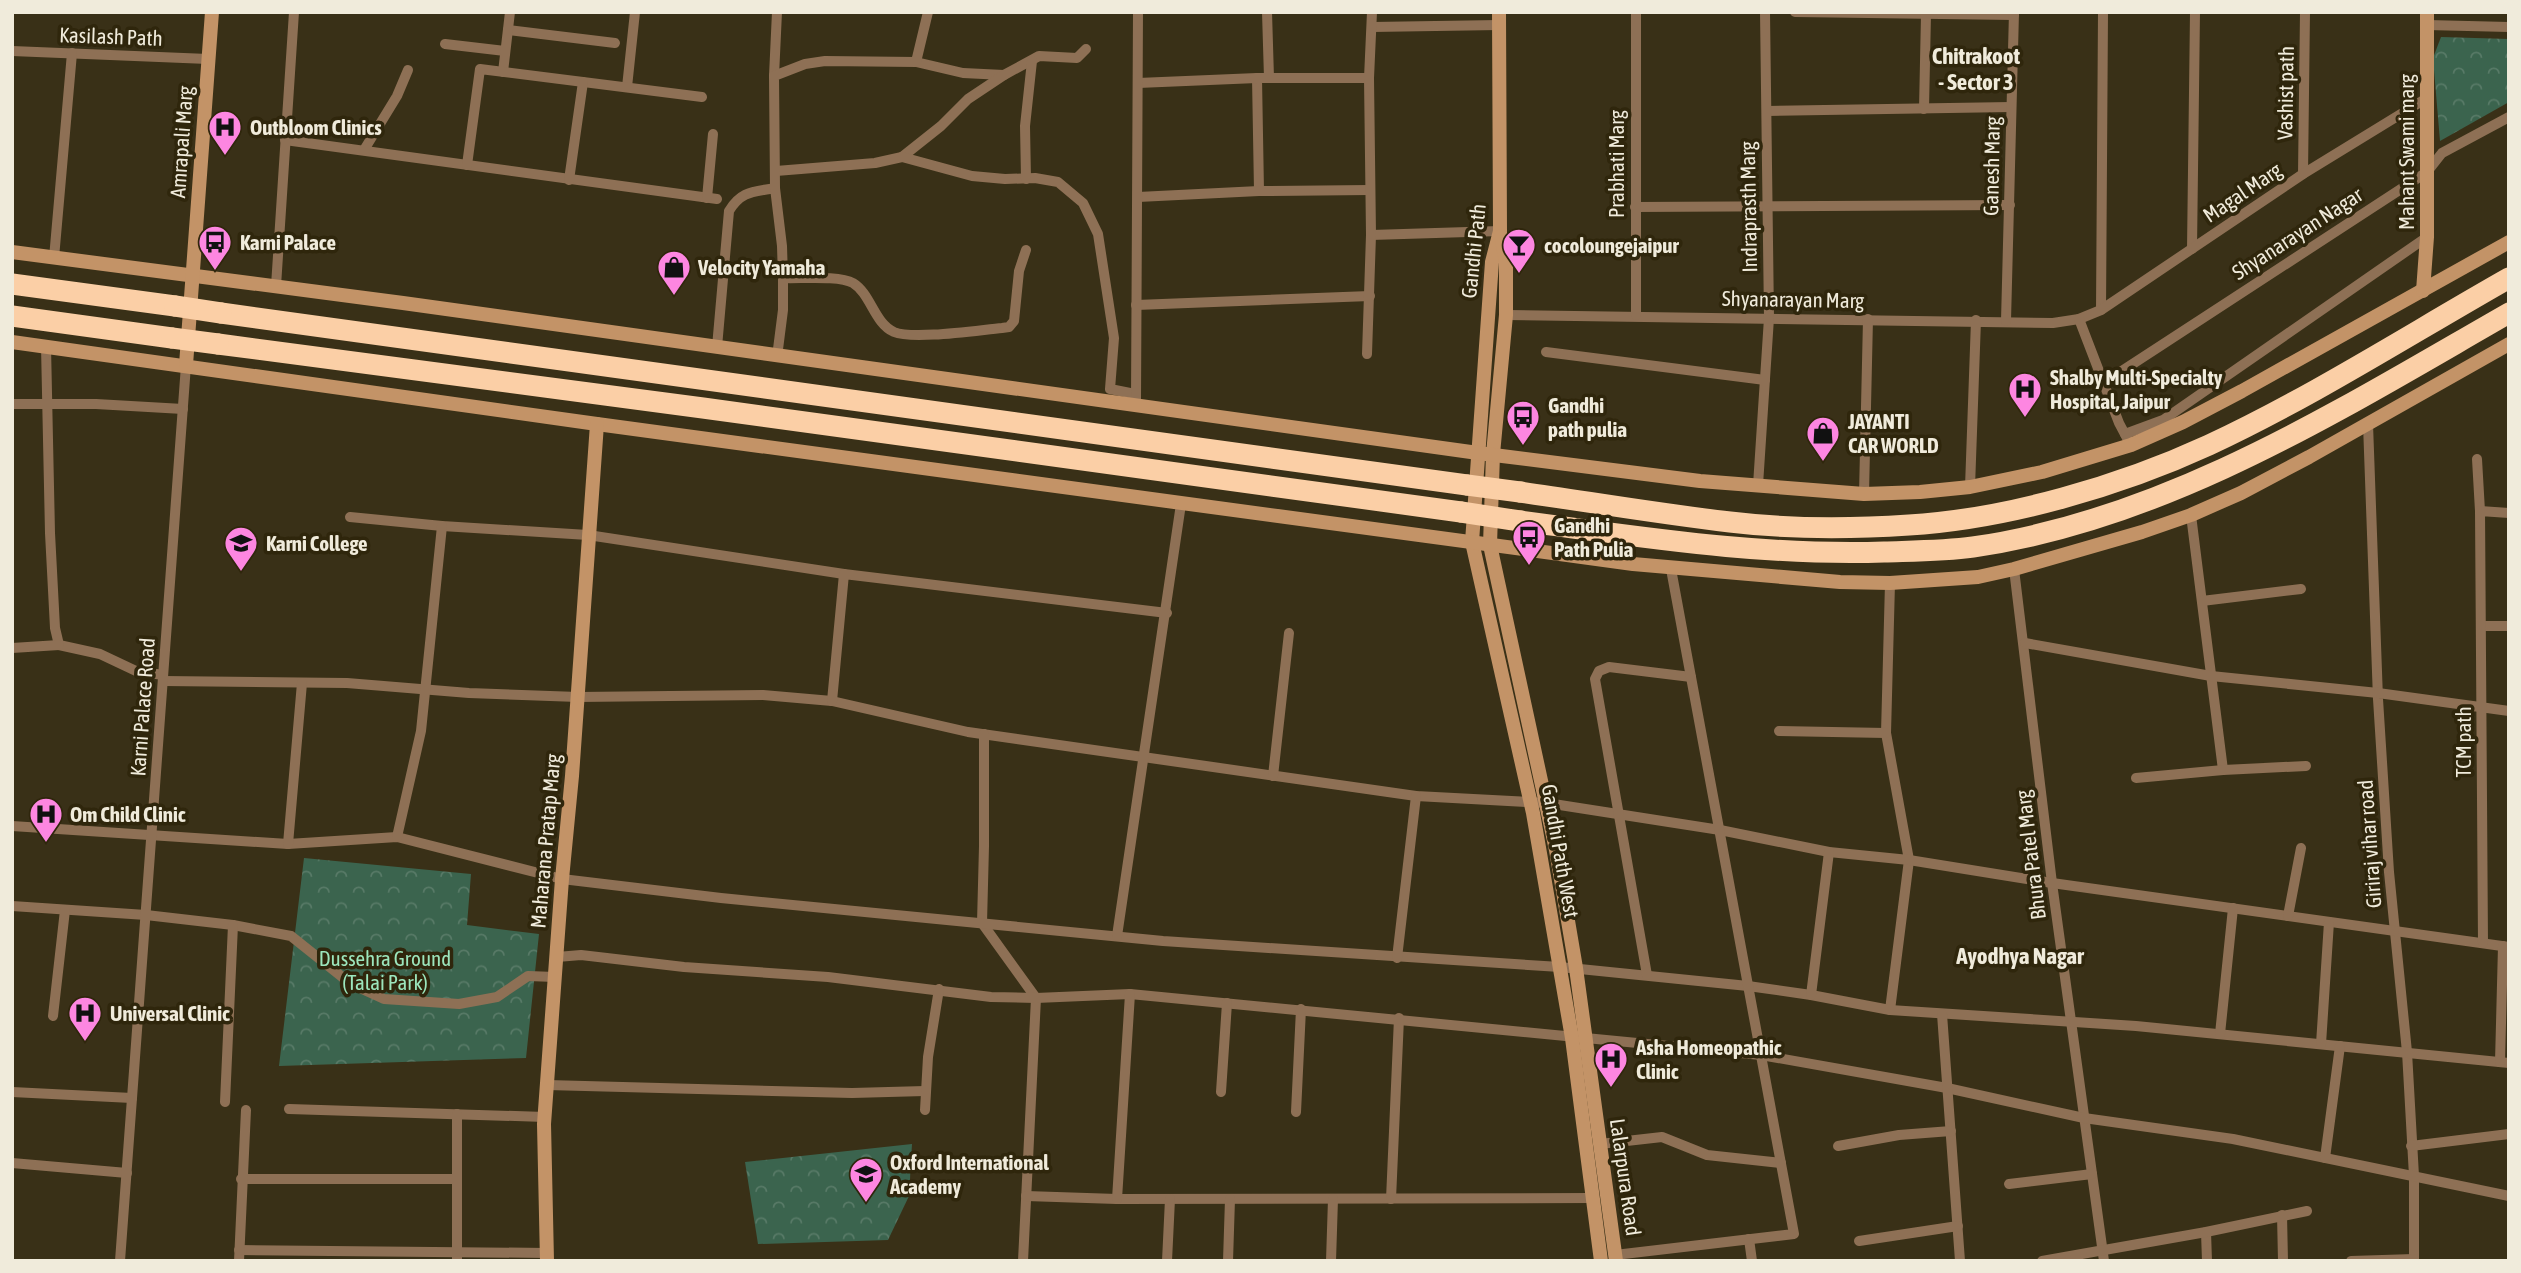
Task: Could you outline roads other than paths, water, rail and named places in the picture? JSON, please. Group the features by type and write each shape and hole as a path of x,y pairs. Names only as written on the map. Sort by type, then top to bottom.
{"highway":[{"path":"12,284 1730,522 1843,527 1911,525 1974,516 2060,499 2149,469 2207,445 2270,414 2509,278"},
{"path":"12,316 1715,547 1773,552 1908,551 1971,547 2028,537 2087,521 2179,488 2245,457 2332,413 2509,313"}],"street":[{"name":"Amrapali Marg","path":"186,365 212,12"},
{"path":"276,286 294,12"},
{"path":"503,72 510,12"},
{"path":"627,87 635,12"},
{"path":"777,12 774,76 775,188 783,278 783,310 777,357"},
{"path":"916,62 928,12"},
{"path":"1136,399 1138,12"},
{"path":"1259,191 1268,12"},
{"path":"1367,355 1371,235 1369,78 1372,12"},
{"name":"Prabhati Marg","path":"1636,12 1636,315"},
{"name":"Indraprasth Marg","path":"1758,485 1769,318 1765,12"},
{"path":"1795,12 2014,14"},
{"path":"2101,310 2103,12"},
{"path":"2192,249 2195,12"},
{"name":"Vashist path","path":"2303,174 2305,12"},
{"path":"1924,108 1926,14"},
{"name":"Ganesh Marg","path":"2006,321 2014,14"},
{"path":"1372,27 1499,18"},
{"name":"Gandhi Path","path":"1478,453 1492,262 1500,231 1499,18"},
{"path":"2427,19 2509,27"},
{"name":"Mahant Swami marg","path":"2423,291 2427,237 2427,19"},
{"path":"508,30 615,43"},
{"path":"445,44 505,51"},
{"path":"775,171 875,163 902,157 941,126 968,99 1004,75 1039,56 1077,58 1086,49"},
{"name":"Kasilash Path","path":"12,51 208,59"},
{"path":"54,258 72,53"},
{"path":"774,76 805,64 825,61 916,62 963,73 1004,75"},
{"path":"1027,179 1025,126 1031,61"},
{"path":"467,165 480,69 702,97"},
{"path":"363,150 397,96 408,70"},
{"path":"1138,83 1263,78 1369,78"},
{"path":"569,180 583,82"},
{"name":"Magal Marg","path":"2079,319 2101,310 2303,174 2427,98"},
{"path":"1767,111 2011,107"},
{"name":"Shyanarayan Nagar","path":"2105,382 2427,172 2442,152 2509,117"},
{"path":"285,140 712,199 713,134"},
{"path":"902,157 972,176 1058,182 1083,203 1098,234 1112,319 1114,338 1110,389 1136,399"},
{"path":"717,347 729,211 736,199 751,192 775,188"},
{"path":"1138,197 1259,191 1370,190"},
{"path":"1635,208 2010,205"},
{"path":"1371,235 1500,231"},
{"name":"Lalarpura Road","path":"1500,231 1506,261 1506,315 1493,454 1490,544 1548,803 1576,968 1579,1038 1600,1144 1600,1197 1616,1258"},
{"path":"2128,440 2162,420 2427,237"},
{"path":"12,252 276,286 777,357 1136,399 1478,453 1700,481 1864,494 1970,487 2042,472 2128,440 2230,397 2509,242"},
{"path":"783,278 841,280 852,283 884,325 896,333 912,335 1002,328 1009,327 1014,321 1019,271 1026,250"},
{"path":"1136,305 1370,296"},
{"name":"Shyanarayan Marg","path":"1506,315 2053,323 2079,319"},
{"path":"1864,494 1868,319"},
{"path":"2079,319 2128,440"},
{"path":"1970,487 1976,320"},
{"path":"12,342 1671,569 1840,582 1890,583 1978,577 2014,569 2191,515 2241,493 2507,350"},
{"path":"46,346 50,533 55,628 59,645"},
{"path":"1546,352 1765,380"},
{"name":"Karni Palace Road","path":"120,1261 186,365"},
{"path":"12,404 183,409"},
{"name":"Maharana Pratap Marg","path":"547,1257 545,1117 597,424"},
{"name":"Giriraj vihar road","path":"2368,424 2378,693 2389,872 2407,1052 2414,1176 2414,1260"},
{"name":"Gandhi Path West","path":"1478,453 1472,542 1531,802 1560,967 1579,1038 1600,1197 1601,1261"},
{"name":"TCM path","path":"2477,459 2482,626 2483,943"},
{"path":"1117,936 1167,613 1181,503"},
{"path":"2480,511 2509,513"},
{"path":"2191,515 2223,770"},
{"path":"350,517 588,535 844,574 1167,613"},
{"path":"397,837 421,731 442,526"},
{"path":"1616,1258 1794,1234 1671,569"},
{"name":"Bhura Patel Marg","path":"2014,569 2052,883 2104,1256"},
{"path":"832,701 844,574"},
{"path":"1890,583 1886,733 1909,860 1890,1010"},
{"path":"2202,601 2301,589"},
{"path":"2482,626 2509,626"},
{"path":"1273,776 1289,633"},
{"path":"2025,643 2211,676 2378,693 2509,711"},
{"path":"12,648 59,645 100,654 136,671 163,678 347,683 426,690 578,696 764,695 832,701 984,734 1416,796 1548,803 1720,830 1829,852 1909,860 2052,883 2483,943 2506,947 2505,1062 2071,1021 1890,1010 1748,986 1576,968 1397,958 1117,936 721,898 562,879 397,837 288,844 12,826"},
{"path":"1647,975 1595,679 1599,671 1609,667 1691,677"},
{"path":"288,844 302,682"},
{"path":"1779,732 1886,733"},
{"path":"984,734 985,846 982,923 1036,998 1023,1261"},
{"path":"2136,778 2306,766"},
{"path":"1397,958 1416,796"},
{"path":"2288,916 2301,848"},
{"path":"1811,995 1829,852"},
{"path":"12,905 146,915 233,925 291,936 351,984 383,999 458,1004 497,997 528,976 555,977"},
{"path":"2220,1034 2233,908"},
{"path":"53,1016 65,910"},
{"path":"2321,1044 2329,922"},
{"path":"225,1102 233,925"},
{"path":"557,957 592,956 684,967 828,977 991,997 1130,994 1761,1055 1947,1088 2084,1118 2233,1139 2509,1196"},
{"path":"925,1110 925,1091 939,989"},
{"path":"1116,1199 1130,994"},
{"path":"1221,1092 1227,1003"},
{"path":"1296,1112 1301,1009"},
{"path":"1942,1014 1960,1261"},
{"path":"1391,1199 1399,1018"},
{"path":"2325,1158 2340,1045"},
{"path":"547,1085 852,1093 925,1091"},
{"path":"12,1092 132,1098"},
{"path":"289,1109 545,1117"},
{"path":"246,1110 239,1255 547,1257"},
{"path":"457,1114 457,1256"},
{"path":"1838,1146 1899,1135 1951,1131"},
{"path":"2412,1146 2509,1134"},
{"path":"1600,1144 1662,1137 1707,1155 1781,1163"},
{"path":"12,1163 127,1173"},
{"path":"2009,1184 2092,1174"},
{"path":"241,1179 457,1179"},
{"path":"1026,1196 1116,1199 1600,1197"},
{"path":"1167,1261 1170,1199"},
{"path":"1228,1261 1230,1199"},
{"path":"1331,1261 1333,1199"},
{"path":"2042,1261 2104,1256 2307,1211"},
{"path":"2282,1215 2283,1261"},
{"path":"1859,1241 1958,1226"},
{"path":"2206,1232 2207,1261"},
{"path":"1749,1239 1752,1261"},
{"path":"2351,1261 2414,1260"}],"place":[{"name":"Outbloom Clinics","path":"225,157"},
{"name":"Karni Palace","path":"215,272"},
{"name":"cocoloungejaipur","path":"1519,275"},
{"name":"Velocity Yamaha","path":"674,297"},
{"name":"Shalby Multi-Specialty Hospital, Jaipur","path":"2025,419"},
{"name":"Gandhi path pulia","path":"1523,447"},
{"name":"JAYANTI CAR WORLD","path":"1823,463"},
{"name":"Gandhi Path Pulia","path":"1529,567"},
{"name":"Karni College","path":"241,573"},
{"name":"Om Child Clinic","path":"46,844"},
{"name":"Universal Clinic","path":"85,1043"},
{"name":"Asha Homeopathic Clinic","path":"1611,1089"},
{"name":"Oxford International Academy","path":"866,1204"}],"district":[{"name":"Chitrakoot - Sector 3","path":"1976,69"},
{"name":"Ayodhya Nagar","path":"2020,956"}],"park label":[{"name":"Dussehra Ground (Talai Park)","path":"385,970"}]}
